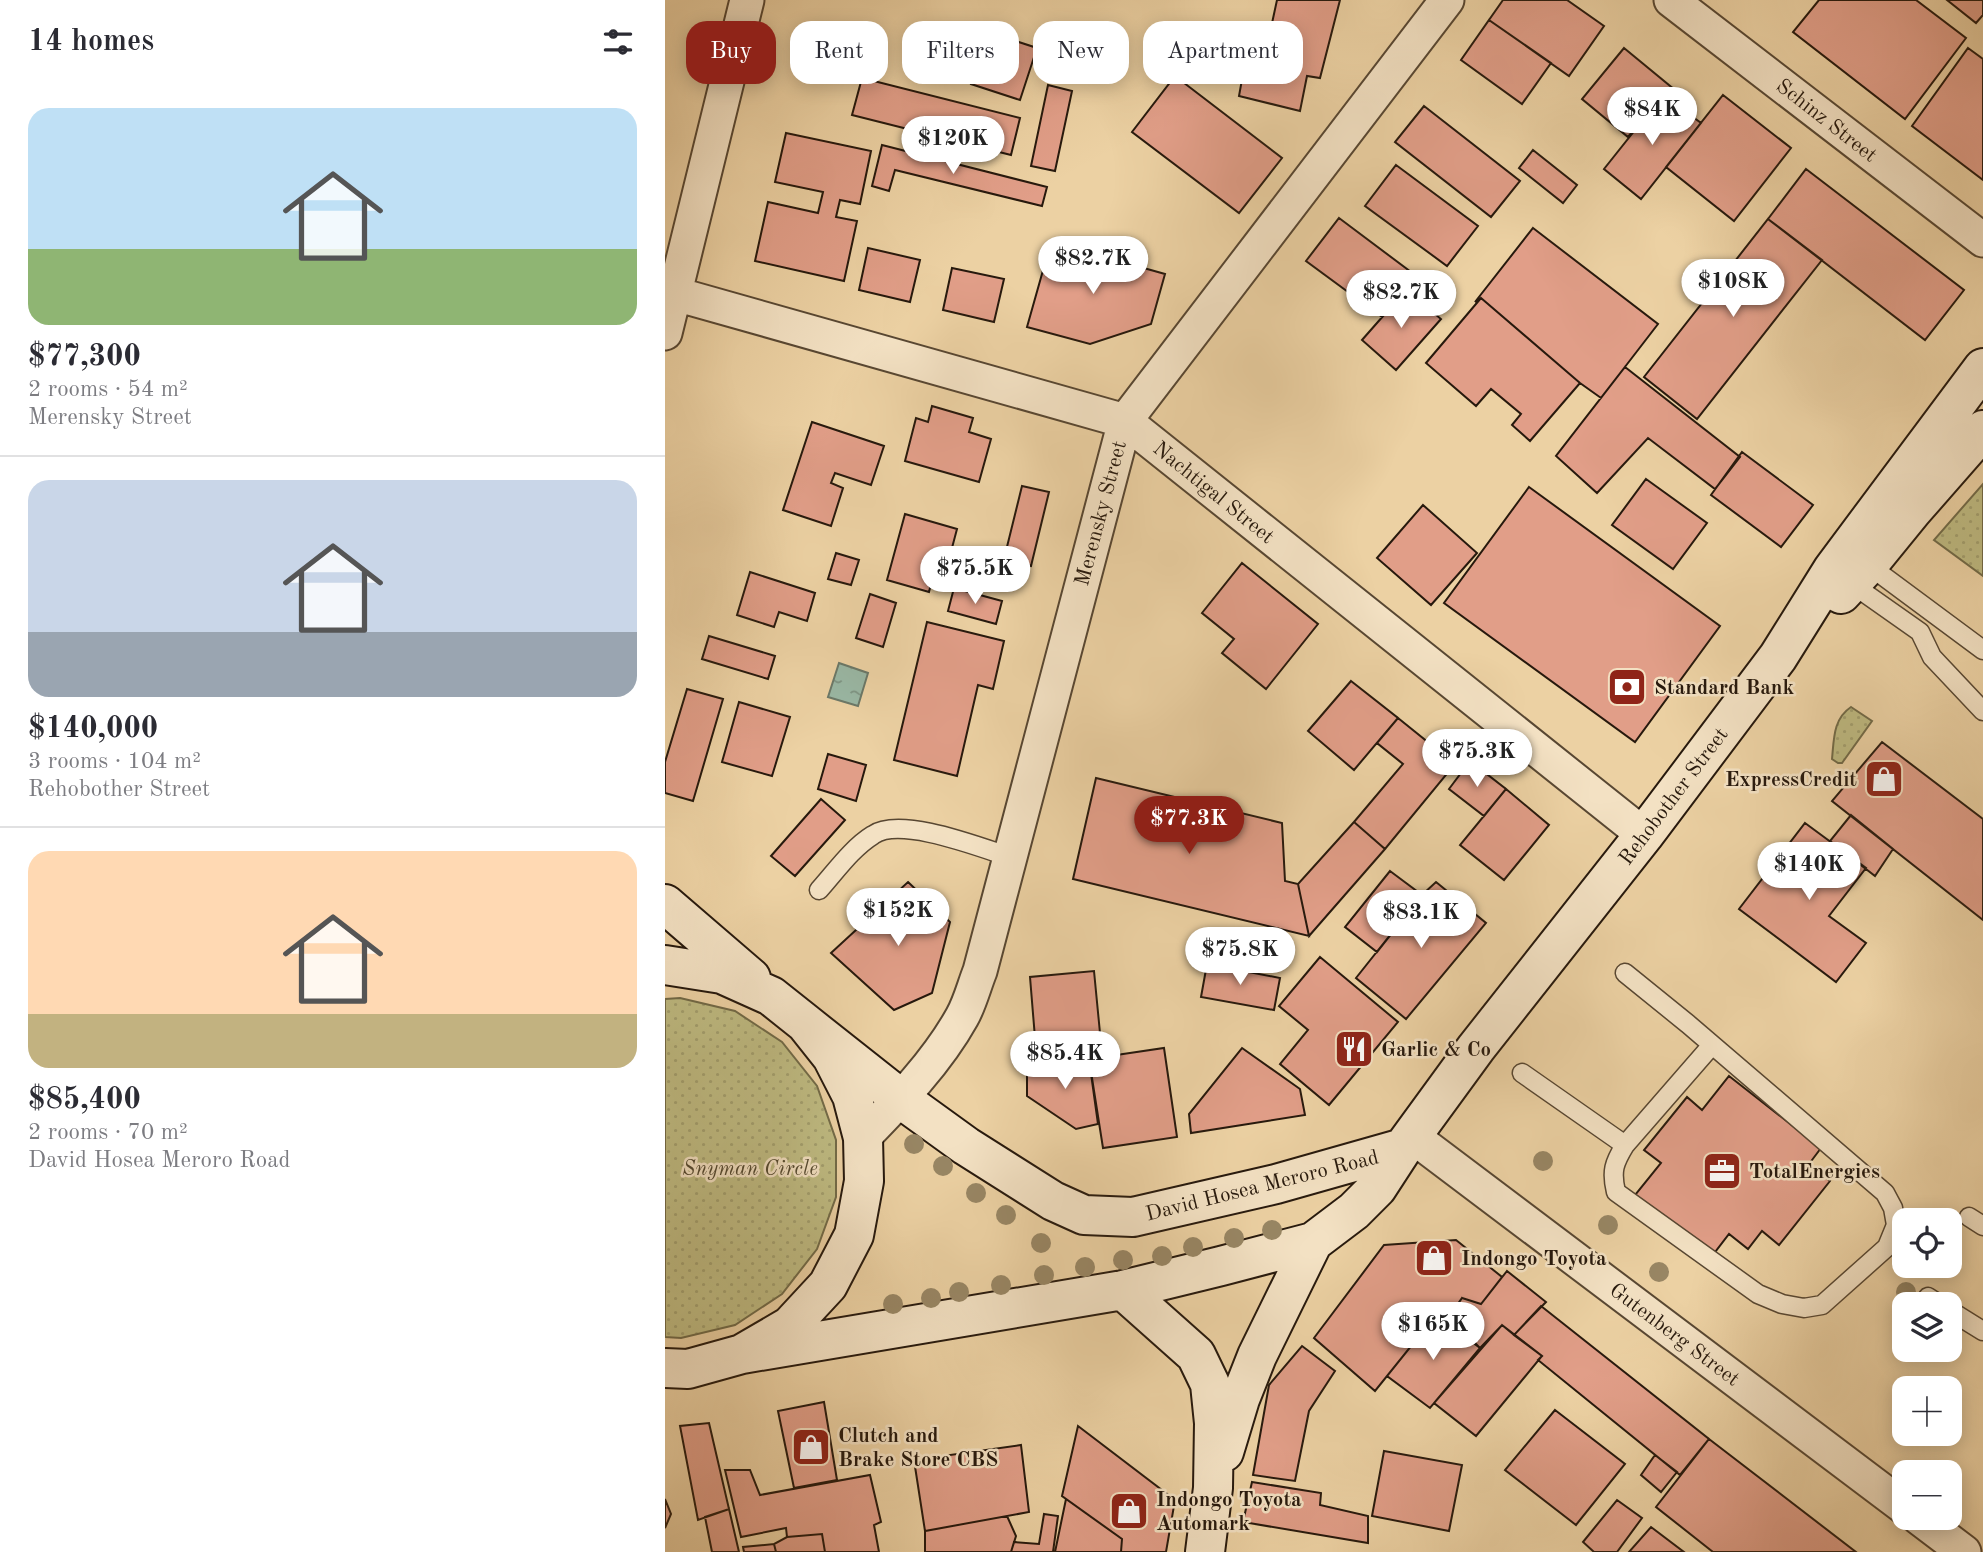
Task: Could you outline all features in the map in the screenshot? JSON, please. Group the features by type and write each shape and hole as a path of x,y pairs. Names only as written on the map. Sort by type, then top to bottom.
{"main road":[{"name":"Rehobother Street","path":"1407,1142 1476,1048 1644,835 1850,566 1983,368"},
{"path":"1850,566 1912,511 1983,430"},
{"path":"665,904 805,1023 832,1057 852,1096 863,1138 865,1181 854,1236 828,1285 790,1325 743,1354 673,1371"},
{"path":"665,965 722,974 771,996"},
{"name":"David Hosea Meroro Road","path":"805,1023 901,1099 966,1146 1053,1201 1084,1215 1133,1217 1276,1184 1407,1142"},
{"name":"David Hosea Meroro Road","path":"743,1354 1123,1290 1313,1242 1377,1188 1407,1142"},
{"path":"1213,1488 1240,1399 1257,1356 1313,1242"},
{"path":"1123,1290 1196,1355 1210,1384 1214,1423 1213,1488 1205,1552"}],"street":[{"path":"665,333 669,292 747,0"},
{"name":"Merensky Street","path":"863,1138 901,1099 942,1048 963,1015 980,971 1125,421 1447,0"},
{"name":"Schinz Street","path":"1671,0 1983,240"},
{"name":"Nachtigal Street","path":"669,292 1125,421 1644,835"},
{"name":"Gutenberg Street","path":"1407,1142 1892,1498"},
{"path":"1935,1530 1964,1552"},
{"path":"1977,1552 1983,1551"}],"lane":[{"path":"1850,566 1983,650"},
{"path":"1850,566 1920,632 1932,657 1983,711"},
{"path":"819,890 874,833 894,828 951,838 1010,857"},
{"path":"1625,973 1712,1045 1885,1193 1893,1208 1896,1225 1887,1247 1822,1305 1804,1308 1782,1304 1758,1294 1616,1192 1613,1178 1615,1161 1625,1145 1712,1045"},
{"path":"1522,1073 1625,1145"},
{"path":"1962,1318 1983,1331"}],"green space":[{"path":"1983,484 1983,576 1934,540"},
{"path":"1851,707 1872,721 1842,763 1838,763 1832,759 1835,730 1841,717"},
{"name":"Snyman Circle","path":"680,998 735,1011 782,1042 817,1086 836,1140 836,1197 817,1249 782,1294 735,1325 681,1338 665,1337 665,999"}],"water":[{"path":"839,663 868,673 858,706 828,697"}],"building":[{"path":"1277,0 1340,0 1320,78 1307,76 1300,111 1239,96 1241,84 1303,84 1303,21 1272,21"},
{"path":"1503,0 1567,0 1604,26 1569,76 1489,20"},
{"path":"1819,0 1916,0 1966,38 1905,119 1793,32"},
{"path":"1947,0 1983,0 1983,15 1976,23"},
{"path":"1489,20 1551,63 1522,104 1461,60"},
{"path":"1019,42 1033,47 1033,60 1020,100 971,84 1019,84"},
{"path":"1624,48 1681,95 1674,104 1663,95 1628,137 1582,99"},
{"path":"1968,48 1983,59 1983,180 1912,126"},
{"path":"860,84 886,84 1020,118 1011,155 852,115"},
{"path":"1169,84 1185,84 1282,158 1239,213 1132,132"},
{"path":"1048,85 1072,91 1055,171 1031,166"},
{"path":"1663,95 1701,123 1641,199 1604,169"},
{"path":"1723,95 1791,148 1734,221 1666,167"},
{"path":"1424,106 1520,181 1491,217 1395,142"},
{"path":"786,133 871,151 860,204 840,200 836,217 857,221 844,281 755,261 768,202 818,213 823,192 775,182"},
{"path":"882,145 1047,187 1042,206 895,170 889,191 872,186"},
{"path":"1533,150 1577,185 1563,203 1519,168"},
{"path":"1396,165 1478,226 1447,266 1365,206"},
{"path":"1806,169 1964,290 1925,340 1768,219"},
{"path":"1339,218 1415,275 1406,290 1382,317 1306,261"},
{"path":"1768,219 1822,260 1697,419 1644,377"},
{"path":"1533,228 1658,324 1601,398 1481,298 1475,302"},
{"path":"1051,242 1165,274 1151,324 1090,344 1027,327"},
{"path":"868,248 920,260 910,302 859,290"},
{"path":"952,268 1004,279 994,322 943,310"},
{"path":"1406,290 1441,319 1396,370 1362,340"},
{"path":"1481,298 1580,383 1530,441 1512,425 1521,414 1491,389 1476,406 1426,363"},
{"path":"1625,367 1740,457 1715,489 1648,438 1597,493 1556,456"},
{"path":"932,406 973,418 969,432 991,439 979,482 905,461 916,418 928,422"},
{"path":"812,422 884,446 871,485 835,473 831,483 843,488 831,526 783,510"},
{"path":"1742,452 1813,505 1781,547 1711,495"},
{"path":"1646,479 1707,523 1673,569 1612,525"},
{"path":"1022,486 1049,492 1031,566 1004,559"},
{"path":"1529,487 1720,626 1635,742 1444,603"},
{"path":"1423,505 1477,553 1431,605 1377,558"},
{"path":"905,514 957,529 948,563 937,560 929,592 887,580"},
{"path":"836,553 859,560 851,585 828,579"},
{"path":"1242,563 1318,624 1266,689 1222,653 1234,639 1202,613"},
{"path":"750,572 815,593 807,621 779,612 774,627 737,615"},
{"path":"954,588 1002,601 996,624 948,611"},
{"path":"870,594 896,603 883,647 856,638"},
{"path":"927,622 1004,641 993,689 978,685 957,776 894,760"},
{"path":"709,636 775,656 768,679 702,659"},
{"path":"1351,681 1398,718 1354,770 1308,731"},
{"path":"687,689 723,699 693,801 665,793 665,762"},
{"path":"739,702 790,717 772,776 722,762"},
{"path":"1398,718 1455,764 1385,849 1354,822 1403,764 1377,743"},
{"path":"1882,742 1983,819 1983,920 1832,801"},
{"path":"828,754 866,765 856,801 818,789"},
{"path":"1470,761 1506,789 1484,816 1449,789"},
{"path":"1096,778 1282,823 1285,881 1298,884 1309,936 1073,879"},
{"path":"1506,789 1549,825 1504,880 1460,845"},
{"path":"821,799 845,820 795,876 771,856"},
{"path":"1851,815 1893,849 1875,876 1830,841"},
{"path":"1354,822 1385,849 1309,936 1298,884"},
{"path":"1805,823 1866,868 1829,916 1866,943 1836,982 1739,909"},
{"path":"1390,871 1422,895 1377,952 1345,927"},
{"path":"908,882 950,922 932,993 894,1010 831,953"},
{"path":"1436,882 1486,923 1406,1019 1356,978 1422,895"},
{"path":"1320,957 1398,1022 1329,1105 1280,1064 1308,1030 1279,1006"},
{"path":"1207,964 1280,978 1274,1010 1201,997"},
{"path":"1094,971 1100,1033 1035,1038 1030,977"},
{"path":"1164,1048 1177,1137 1103,1148 1089,1059"},
{"path":"1242,1048 1300,1089 1305,1115 1191,1133 1189,1114"},
{"path":"1089,1059 1098,1124 1076,1129 1027,1096 1027,1067"},
{"path":"1729,1076 1821,1148 1809,1164 1830,1181 1779,1245 1762,1231 1748,1249 1729,1234 1712,1256 1635,1195 1661,1163 1644,1150 1687,1097 1702,1110"},
{"path":"1456,1240 1502,1277 1481,1304 1462,1298 1446,1321 1436,1315 1375,1391 1314,1338 1384,1245"},
{"path":"1507,1271 1546,1302 1514,1335 1502,1325 1480,1348 1449,1317 1462,1298 1481,1304"},
{"path":"1541,1306 1709,1439 1680,1475 1538,1360 1542,1356 1514,1335"},
{"path":"1436,1315 1480,1348 1430,1408 1387,1376"},
{"path":"1502,1325 1542,1356 1476,1436 1434,1403"},
{"path":"1302,1346 1335,1371 1309,1411 1295,1481 1253,1475 1269,1385"},
{"path":"824,1402 837,1480 794,1488 778,1411"},
{"path":"1555,1410 1625,1464 1576,1525 1505,1470"},
{"path":"709,1423 729,1509 698,1520 680,1426"},
{"path":"1078,1426 1175,1500 1166,1552 1121,1552 1122,1539 1062,1496"},
{"path":"1709,1439 1856,1552 1713,1552 1656,1507"},
{"path":"1021,1445 1029,1512 925,1531 914,1460"},
{"path":"1384,1451 1462,1465 1449,1531 1372,1516"},
{"path":"1655,1455 1677,1472 1661,1492 1641,1475"},
{"path":"725,1470 750,1470 760,1495 870,1475 881,1522 874,1525 879,1552 825,1552 822,1534 787,1537 786,1528 741,1537"},
{"path":"1252,1482 1321,1493 1320,1505 1368,1516 1368,1543 1243,1522"},
{"path":"665,1499 671,1514 665,1528"},
{"path":"1066,1499 1122,1539 1121,1552 1055,1552"},
{"path":"1617,1500 1642,1518 1617,1552 1594,1552 1583,1542"},
{"path":"729,1509 739,1552 712,1552 705,1517"},
{"path":"1044,1514 1058,1516 1053,1552 1011,1552 1014,1542 1039,1544"},
{"path":"1007,1516 1016,1536 1011,1552 925,1552 925,1531"},
{"path":"1651,1527 1684,1552 1629,1552"},
{"path":"822,1534 825,1552 776,1552 774,1544 787,1537"},
{"path":"774,1544 776,1552 744,1552 743,1547"}],"place":[{"name":"Standard Bank","path":"1627,687"},
{"name":"ExpressCredit","path":"1884,779"},
{"name":"Garlic & Co","path":"1354,1049"},
{"name":"TotalEnergies","path":"1722,1171"},
{"name":"Indongo Toyota","path":"1434,1258"},
{"name":"Clutch and Brake Store CBS","path":"811,1447"},
{"name":"Indongo Toyota Automark","path":"1129,1511"}]}
